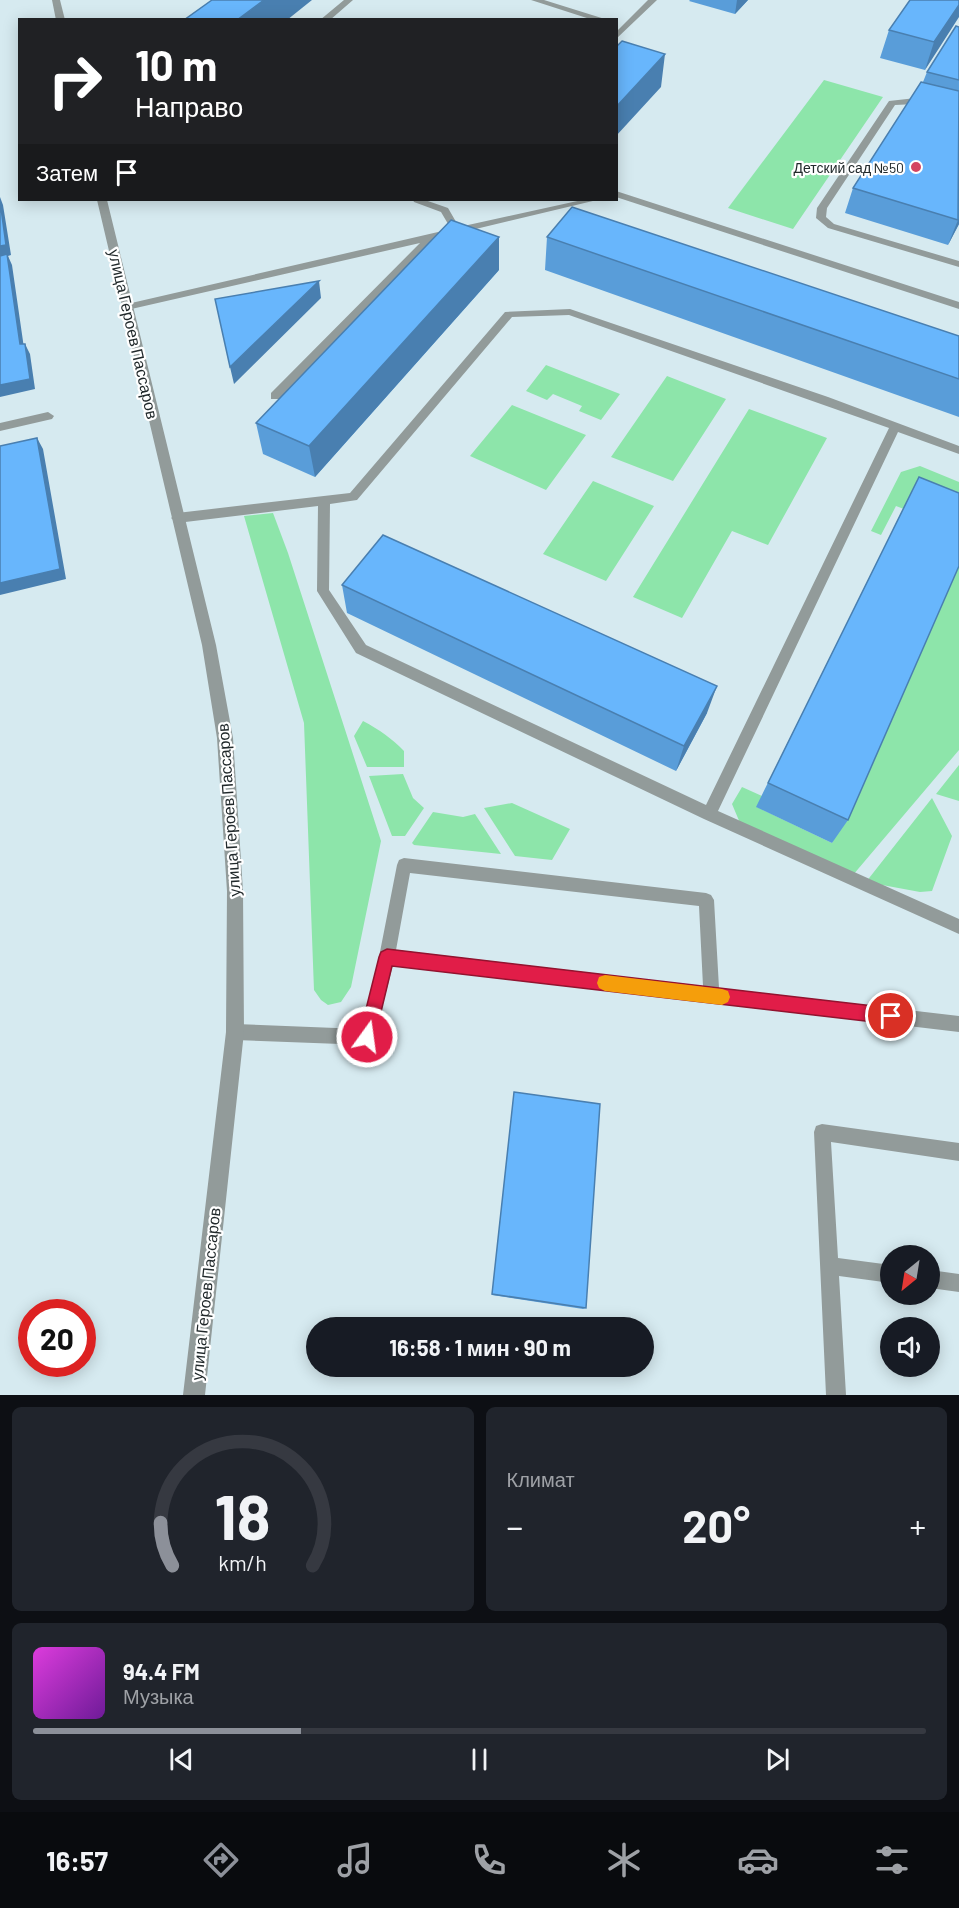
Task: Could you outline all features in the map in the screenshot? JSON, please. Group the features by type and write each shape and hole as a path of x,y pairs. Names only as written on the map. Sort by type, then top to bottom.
{"street":[{"path":"56,0 60,18"},
{"name":"улица Героев Пассаров","path":"102,201 209,645 225,738 235,891 235,1032 194,1395"}],"lane":[{"path":"326,18 349,0"},
{"path":"535,0 596,18"},
{"path":"618,35 653,0"},
{"path":"618,24 627,26"},
{"path":"959,113 916,101 892,104 822,208 821,218 831,226 959,264"},
{"path":"618,195 957,302"},
{"path":"420,201 445,210 457,232"},
{"path":"445,210 454,201"},
{"path":"127,307 588,201"},
{"path":"275,396 430,238"},
{"path":"177,518 353,497 509,315 570,312 959,450"},
{"path":"0,427 48,416"},
{"path":"709,814 895,427"},
{"path":"324,501 323,591 361,649 709,814 959,927"},
{"path":"235,1032 367,1037 387,957 404,865 706,900 711,995"},
{"path":"387,957 959,1024"},
{"path":"836,1395 822,1132 959,1152"},
{"path":"830,1266 880,1273"},
{"path":"940,1280 959,1283"}],"green space":[{"path":"824,80 883,97 793,229 728,208"},
{"path":"546,365 620,394 601,420 579,411 582,406 553,394 547,400 526,391"},
{"path":"667,376 726,399 673,481 611,457"},
{"path":"512,405 586,435 546,490 470,456"},
{"path":"749,409 827,438 768,545 732,531 682,618 633,597"},
{"path":"920,466 959,482 959,530 896,506 881,535 871,531 901,472"},
{"path":"593,481 654,506 606,581 543,554"},
{"path":"273,513 381,841 351,987 341,1002 328,1005 314,990 304,723 244,516"},
{"path":"959,555 959,750 853,875 740,823 732,804 742,787 762,796 757,807 832,843"},
{"path":"363,721 385,734 404,751 404,767 367,767 354,736"},
{"path":"959,765 959,801 936,794"},
{"path":"403,774 413,798 424,808 405,836 392,836 369,776"},
{"path":"932,798 952,836 932,891 920,892 866,882"},
{"path":"512,803 570,829 552,860 515,856 484,808"},
{"path":"433,812 463,817 475,814 501,854 414,845 412,843"}],"building":[{"path":"212,0 264,0 240,18 187,18"},
{"path":"910,0 959,0 959,5 934,42 889,30"},
{"path":"956,26 959,27 959,80 927,72"},
{"path":"622,41 665,54 618,105 618,45"},
{"name":"Детский сад №50","path":"921,82 959,91 958,220 853,188"},
{"path":"0,201 6,245 0,246"},
{"path":"572,207 959,336 959,379 547,237"},
{"path":"451,220 499,237 309,446 256,423"},
{"path":"7,254 20,344 25,344 30,379 0,385 0,256"},
{"path":"319,281 230,367 215,299"},
{"path":"37,438 60,569 0,583 0,446"},
{"path":"919,477 959,493 959,566 848,820 768,783"},
{"path":"383,535 717,686 684,746 342,585"},
{"path":"514,1092 600,1104 586,1308 492,1294"}],"slow traffic":[{"path":"605,983 722,997"}],"place":[{"name":"Детский сад №50","path":"916,167"}],"route":[{"path":"367,1037 387,957 891,1016"}]}
